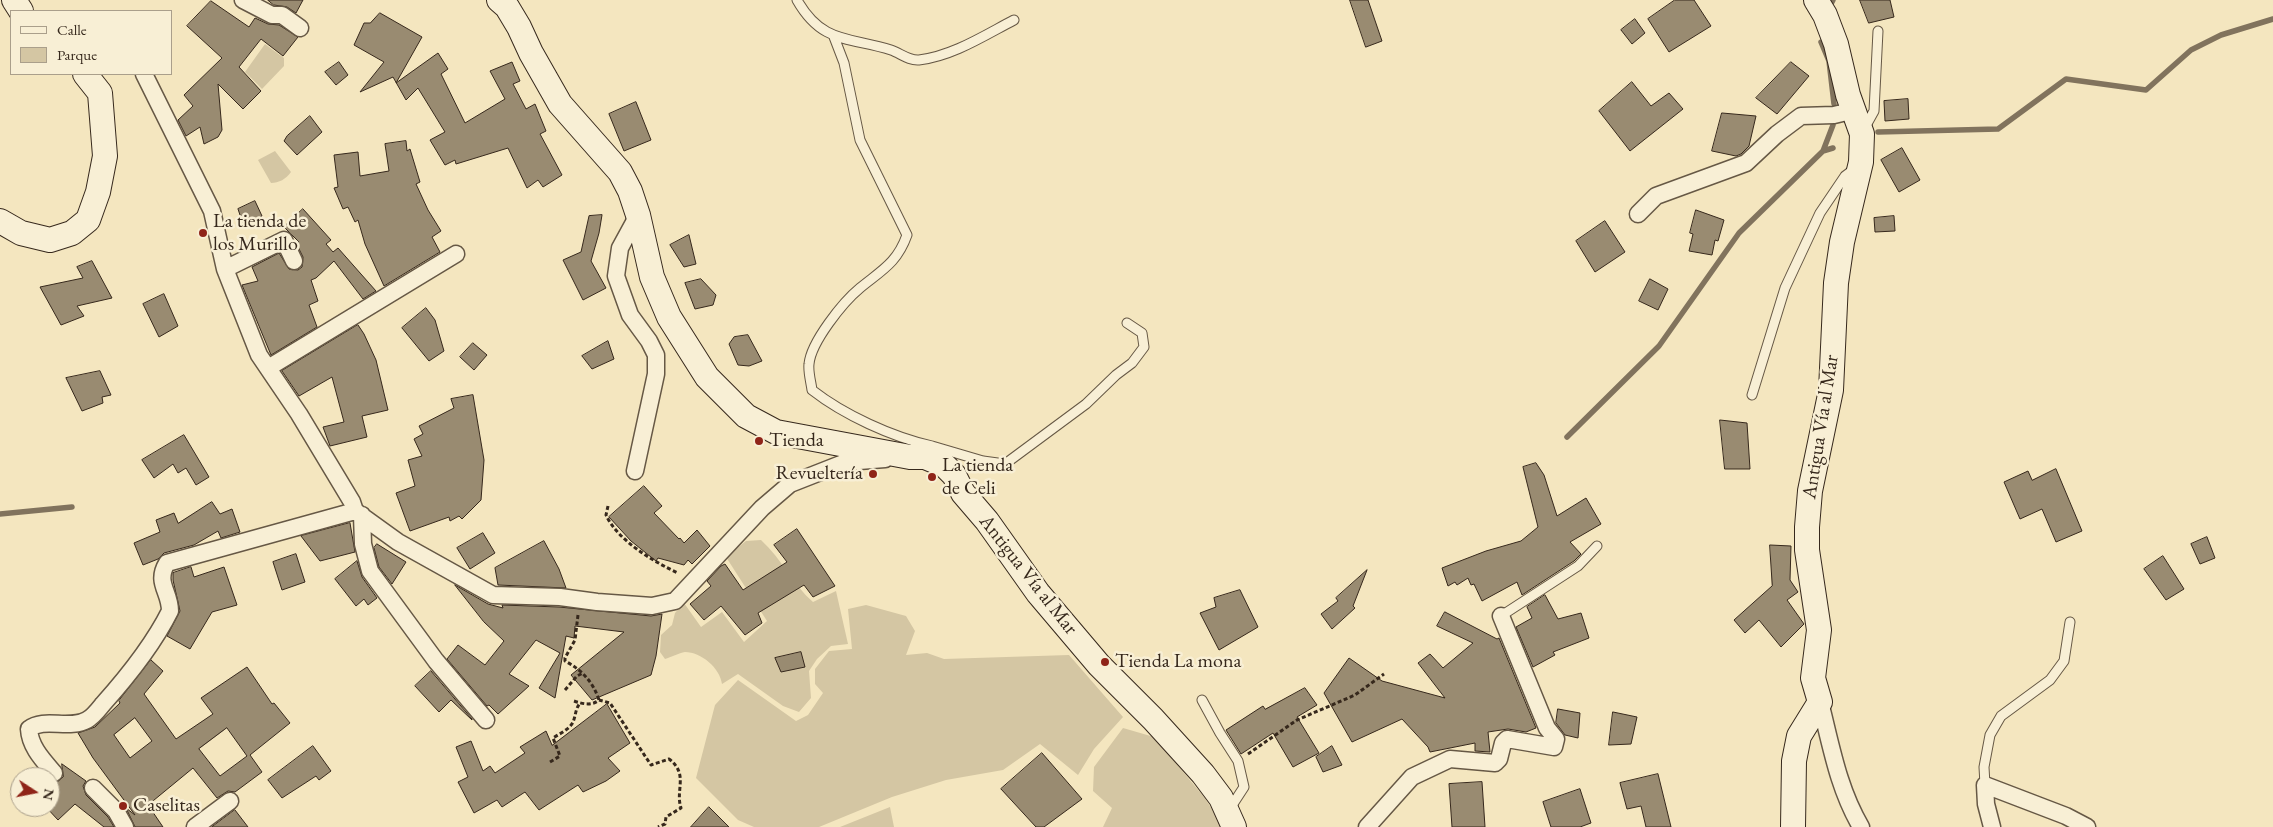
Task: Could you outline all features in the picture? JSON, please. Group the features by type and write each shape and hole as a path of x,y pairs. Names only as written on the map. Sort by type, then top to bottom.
{"main road":[{"name":"Antigua Vía al Mar","path":"499,0 507,7 519,27 531,53 560,104 620,172 630,191 638,215 652,277 669,317 706,377 746,416 776,432 910,457 925,457 944,465 954,475 963,493 987,521 1038,593 1099,665 1153,719 1203,774 1221,798 1231,819"},
{"name":"Antigua Vía al Mar","path":"1816,0 1825,15 1836,44 1848,95 1862,134 1861,162 1842,242 1836,283 1831,390 1810,491 1807,527 1807,550 1819,630 1813,678 1820,702"},
{"path":"0,221 22,233 50,240 72,233 88,220 98,192 105,156 100,93 86,75"},
{"path":"1793,827 1794,761 1799,736 1820,702"}],"street":[{"path":"243,0 272,15 282,15 300,28"},
{"path":"144,75 212,211 225,269 258,355 300,414 358,513 370,571 436,661 486,720"},
{"path":"1638,214 1656,196 1746,163 1777,134 1801,116 1834,115 1854,110"},
{"path":"635,471 656,374 656,355 649,341 630,316 616,276 620,248 638,215"},
{"path":"225,269 284,240 294,261"},
{"path":"268,368 456,254"},
{"path":"358,513 398,542 492,595 560,596 580,600 652,606 675,601 692,580 762,508 790,484 846,462 910,457"},
{"path":"50,767 29,738 29,729 34,725 72,725 88,720 126,680 160,631 170,611 170,605 161,580 161,573 167,563 358,513"},
{"path":"1367,827 1412,776 1450,759 1495,763 1499,759 1503,743 1507,739 1554,748 1556,739 1547,728 1501,616"},
{"path":"1820,702 1836,771 1851,810 1861,827"},
{"path":"1992,827 1986,804 1985,785 2066,816 2087,827"},
{"path":"93,788 116,812 125,827"},
{"path":"195,827 230,801"}],"lane":[{"path":"797,0 805,14 834,37 867,43 918,60 951,52 1014,20"},
{"path":"1862,134 1874,111 1878,31"},
{"path":"834,37 844,63 860,140 907,235 901,252 891,263 858,290 822,332 808,364 812,390 831,405 910,441 983,461 1005,464 1086,404 1116,375 1132,363 1144,347 1142,333 1127,323"},
{"path":"1752,396 1785,288 1820,213 1845,176 1861,162"},
{"path":"910,457 932,446"},
{"path":"1501,616 1578,566 1597,546"},
{"path":"1985,785 1984,767 1990,735 2002,716 2050,680 2055,674 2064,661 2070,622"},
{"path":"1202,700 1220,734 1238,761 1244,787 1231,819"}],"path":[{"path":"608,506 607,519 622,536 655,561 692,580"},
{"path":"580,600 575,640 565,658 566,661 583,673 599,700 610,703 651,766 669,759 675,764 681,777 679,802 681,808 666,817 665,824 658,827"},
{"path":"566,690 576,676 583,673"},
{"path":"1238,761 1297,720 1355,695 1384,674"},
{"path":"574,701 595,703 599,700"},
{"path":"550,762 560,756 553,738 570,727 573,722 575,709 580,703"}],"green space":[{"path":"265,44 284,58 284,66 262,89 245,72"},
{"path":"275,151 291,172 282,180 271,183 258,160"},
{"path":"761,540 775,555 799,588 813,602 836,591 848,644 831,646 817,659 809,671 811,698 799,712 783,706 738,674 722,684 714,667 697,655 685,652 665,659 660,652 661,635 672,625 675,613 684,603 701,627 722,612 744,642 767,621 726,557 746,541"},
{"path":"866,605 906,616 915,631 906,655 927,653 944,659 1069,655 1123,717 1094,749 1078,775 1040,744 1003,770 946,780 892,797 819,827 754,827 738,820 696,778 715,705 738,680 796,721 808,715 823,693 815,684 815,669 829,651 852,649 848,609"},
{"path":"1123,728 1154,737 1204,797 1224,827 1103,827 1112,808 1093,791 1094,767"},
{"path":"890,807 894,827 840,827"}],"building":[{"path":"268,0 303,0 296,13 287,7 274,5"},
{"path":"1350,0 1368,0 1382,41 1366,47"},
{"path":"1675,0 1694,0 1711,26 1669,52 1648,19"},
{"path":"1860,0 1890,0 1894,17 1869,23"},
{"path":"211,1 249,27 255,18 268,24 279,25 298,37 283,56 261,39 239,67 261,91 243,109 218,84 222,130 218,137 204,144 200,127 186,136 178,120 193,106 184,95 222,58 187,26"},
{"path":"380,13 422,37 396,83 393,77 360,92 384,62 354,45 364,23 370,23"},
{"path":"1635,19 1645,33 1632,44 1621,30"},
{"path":"438,53 448,69 441,74 465,123 505,99 490,71 512,62 520,81 513,84 526,109 535,104 546,131 540,134 562,175 543,187 538,180 527,188 508,148 456,164 455,160 445,165 430,140 445,132 418,88 406,100 396,83"},
{"path":"339,62 348,75 336,85 325,72"},
{"path":"1791,62 1809,76 1777,114 1756,98"},
{"path":"1632,82 1651,106 1669,93 1683,109 1630,151 1599,111"},
{"path":"1908,99 1909,119 1885,121 1884,101"},
{"path":"636,102 651,140 624,151 609,114"},
{"path":"1722,113 1756,116 1749,146 1736,156 1712,151"},
{"path":"310,116 322,132 297,155 284,141 287,136"},
{"path":"406,141 407,151 410,149 420,182 416,184 428,210 441,231 432,237 440,252 384,286 365,244 358,220 355,222 348,207 343,209 334,188 338,187 334,155 358,152 360,176 389,171 385,144"},
{"path":"1902,148 1920,180 1899,192 1881,160"},
{"path":"255,201 262,216 244,227 238,209"},
{"path":"303,209 331,240 326,244 333,252 338,248 376,291 363,299 334,261 316,278 311,280 318,301 309,305 317,327 271,355 242,285 258,281 252,267 279,253 289,269 298,270 302,267 303,257 296,243 299,242 284,227"},
{"path":"1696,210 1724,220 1718,241 1715,240 1712,255 1689,251 1693,234 1690,233"},
{"path":"602,215 591,261 606,288 583,300 563,260 581,252 589,216"},
{"path":"1894,216 1895,231 1875,232 1874,218"},
{"path":"1605,221 1625,252 1595,272 1576,241"},
{"path":"689,235 696,264 684,267 670,245"},
{"path":"92,261 112,298 77,306 84,316 61,325 40,287 83,278 77,267"},
{"path":"701,279 716,295 713,305 695,309 685,283"},
{"path":"1650,279 1668,289 1658,310 1639,301"},
{"path":"164,294 178,326 159,337 143,304"},
{"path":"426,308 435,320 444,351 429,361 402,328"},
{"path":"358,325 376,360 388,410 362,416 367,437 330,446 323,427 344,422 332,377 299,396 282,371"},
{"path":"748,335 762,361 749,366 738,365 729,344 734,337"},
{"path":"608,341 614,359 592,369 582,356"},
{"path":"473,343 487,355 474,370 460,357"},
{"path":"100,371 111,395 102,397 103,403 82,411 66,378"},
{"path":"473,395 484,460 481,500 462,519 459,516 450,521 449,517 410,531 396,493 415,486 408,460 422,456 414,439 423,434 419,426 454,408 451,399"},
{"path":"1720,420 1747,423 1750,469 1725,469"},
{"path":"184,435 209,477 196,485 186,468 178,473 173,464 154,478 142,460"},
{"path":"1536,463 1544,475 1557,516 1586,498 1601,524 1570,542 1581,554 1574,561 1522,595 1517,582 1482,601 1474,584 1471,585 1468,578 1457,585 1455,582 1448,586 1442,568 1486,551 1521,541 1538,527 1523,467"},
{"path":"2056,469 2082,531 2056,542 2042,509 2020,519 2004,482 2028,471 2032,480"},
{"path":"644,486 662,506 654,513 679,539 684,543 697,530 710,546 692,564 688,560 684,565 658,558 656,561 631,541 609,517"},
{"path":"212,502 220,514 232,509 240,532 221,538 218,531 194,545 164,553 158,559 143,565 134,543 160,532 156,520 174,513 178,523"},
{"path":"350,523 355,552 320,561 301,536"},
{"path":"797,529 835,586 813,597 804,585 758,613 762,623 745,635 721,606 704,620 690,604 711,586 707,581 725,564 743,590 787,562 774,545"},
{"path":"483,533 495,553 470,569 457,548"},
{"path":"2207,537 2215,558 2200,564 2191,544"},
{"path":"544,541 559,569 566,588 498,585 495,568"},
{"path":"377,544 406,562 392,584 379,567 374,548"},
{"path":"1770,545 1791,546 1790,580 1798,592 1787,600 1804,624 1781,647 1759,620 1745,633 1734,620 1772,586"},
{"path":"296,554 305,582 282,590 273,562"},
{"path":"2163,556 2184,589 2166,600 2144,569"},
{"path":"357,561 362,577 377,598 368,605 364,599 356,606 335,579"},
{"path":"191,567 194,577 224,567 237,605 212,612 190,649 167,636 180,611 173,573"},
{"path":"1367,570 1353,606 1355,608 1332,629 1321,614 1338,601 1336,598"},
{"path":"455,585 488,604 503,608 502,605 559,607 651,616 662,614 656,656 651,675 592,700 571,675 624,632 575,626 574,638 566,636 555,698 539,688 560,653 536,640 509,674 529,686 498,714 489,705 487,706 447,659 458,645 485,665 504,641 484,622"},
{"path":"1240,590 1258,627 1219,650 1200,613 1216,607 1214,598"},
{"path":"1545,595 1558,619 1581,613 1589,638 1553,652 1555,655 1533,667 1516,627 1532,618 1527,607"},
{"path":"1445,612 1497,639 1499,638 1536,728 1526,732 1508,729 1488,732 1490,752 1475,751 1475,743 1430,752 1428,747 1402,719 1352,742 1324,693 1349,658 1382,681 1445,698 1418,663 1430,654 1443,668 1473,643 1437,626"},
{"path":"801,652 805,667 781,672 775,658"},
{"path":"151,660 163,671 144,694 176,739 213,714 201,698 247,667 272,704 274,703 290,723 250,755 262,772 235,792 228,791 217,798 193,768 148,805 163,827 135,827 126,808 135,815 93,758 78,733 95,727 120,703 119,701","holes":["135,718 152,741 130,758 114,735","227,728 247,756 220,776 199,749"]},
{"path":"431,671 472,720 451,700 439,712 415,686"},
{"path":"1305,688 1317,705 1297,717 1319,753 1293,767 1273,733 1241,754 1226,730 1263,706 1265,709"},
{"path":"607,704 630,743 608,758 620,771 606,781 583,792 578,785 539,810 525,792 502,807 497,800 474,813 458,782 468,777 456,747 471,741 483,771 490,766 495,773 525,753 520,747 546,731 552,745"},
{"path":"1558,709 1580,713 1578,738 1565,735 1556,723"},
{"path":"1613,712 1637,717 1631,744 1609,745"},
{"path":"313,746 331,771 319,780 316,776 282,798 268,780"},
{"path":"1332,746 1342,765 1323,772 1316,757"},
{"path":"1042,753 1082,799 1044,827 1036,827 1001,789"},
{"path":"62,764 86,781 83,786 86,795 108,817 114,827 104,827 75,804 58,820 55,817 60,817 60,780 63,777"},
{"path":"1658,774 1671,827 1646,827 1641,806 1627,809 1620,783"},
{"path":"1482,782 1485,827 1452,827 1449,784"},
{"path":"1580,789 1591,823 1580,827 1551,827 1543,802"},
{"path":"709,807 729,827 691,827"},
{"path":"235,810 248,827 212,827"}],"waterway":[{"path":"1878,132 1998,129 2066,79 2146,90 2191,50 2221,35 2273,19"},
{"path":"1821,42 1829,61 1834,104"},
{"path":"1567,437 1659,346 1739,233 1823,151 1833,125"},
{"path":"1823,151 1833,148"},
{"path":"0,514 72,507"}],"place":[{"name":"La tienda de los Murillo","path":"203,233"},
{"name":"Tienda","path":"759,441"},
{"name":"Revueltería","path":"873,474"},
{"name":"La tienda de Celi","path":"932,477"},
{"name":"Tienda La mona","path":"1105,662"},
{"name":"Caselitas","path":"123,806"}]}
